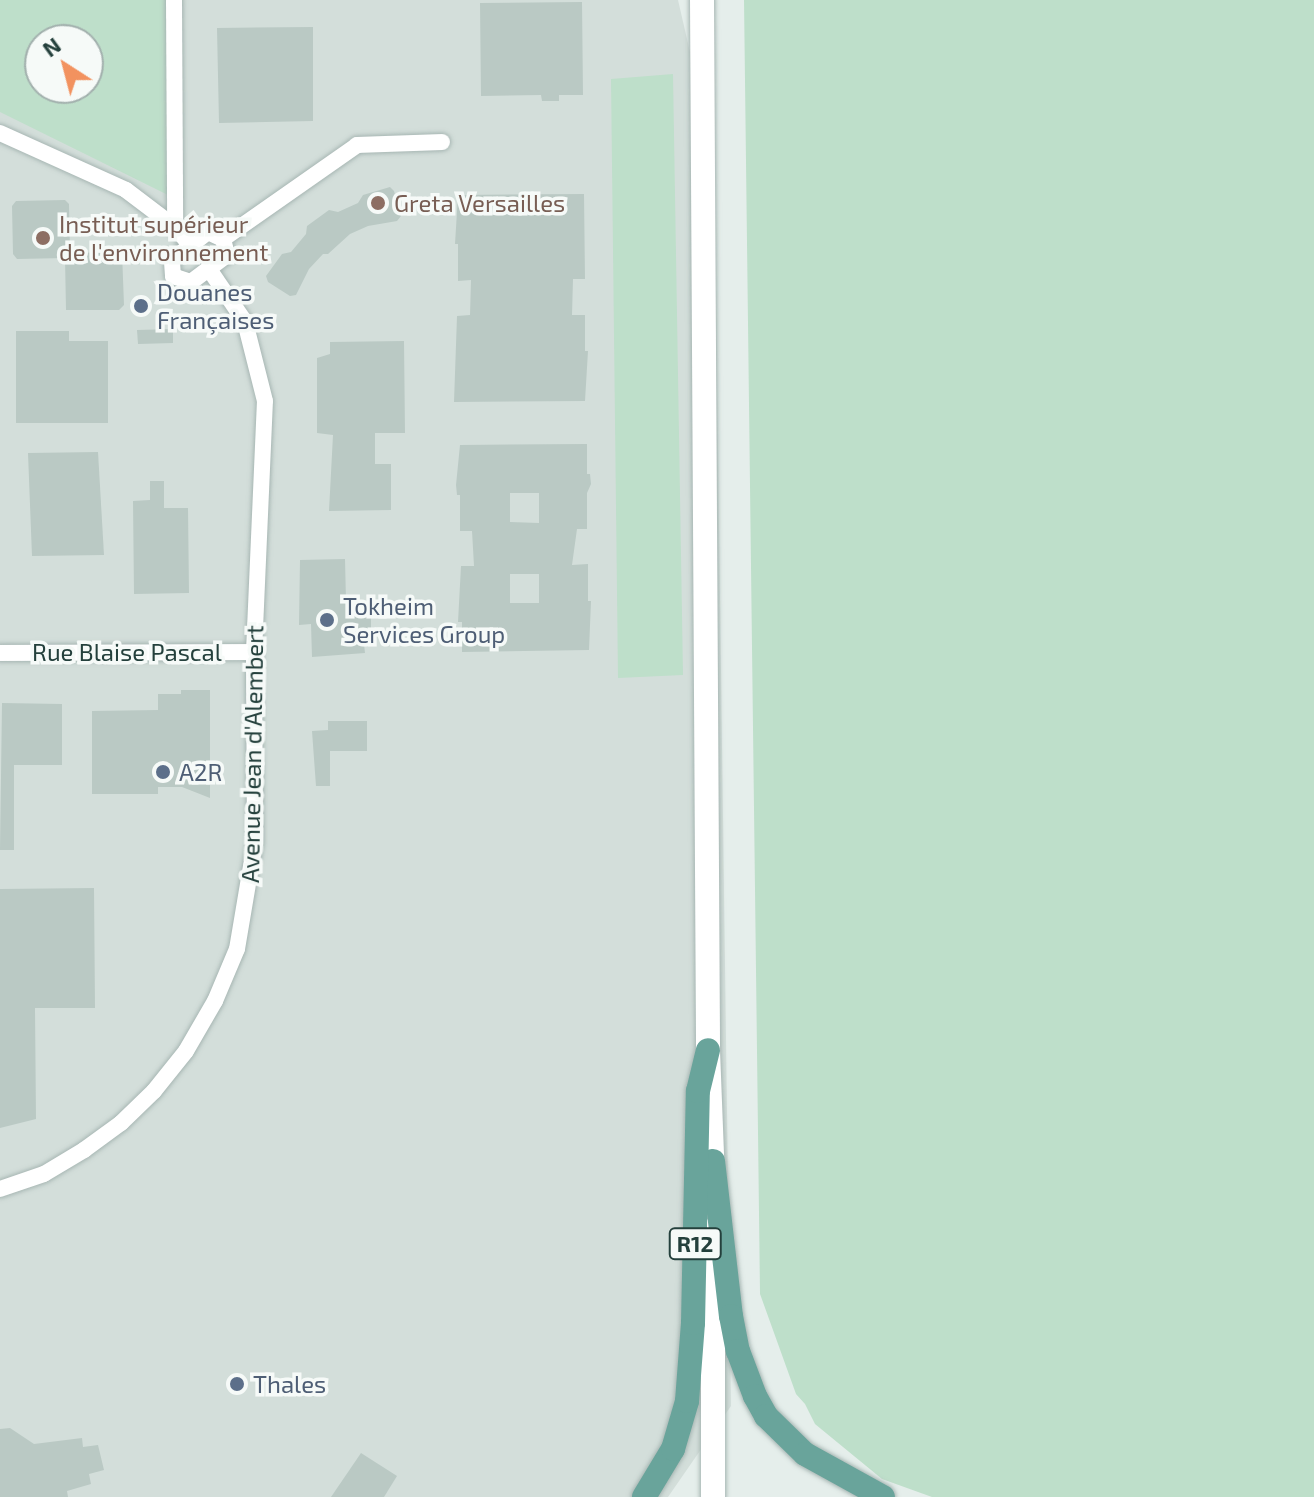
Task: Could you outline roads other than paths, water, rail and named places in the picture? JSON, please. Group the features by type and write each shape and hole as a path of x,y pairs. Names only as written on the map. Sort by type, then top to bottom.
{"main road":[{"path":"689,0 701,37"},
{"name":"R12","path":"702,0 708,1050 713,1161 713,1497"},
{"name":"R12","path":"644,1497 673,1449 687,1401 693,1323 698,1091 708,1050"},
{"name":"R12","path":"713,1161 731,1316 738,1351 755,1396 766,1416 805,1454 883,1497"}],"street":[{"path":"174,0 175,227"},
{"path":"0,133 126,190 175,227 191,246"},
{"path":"223,239 357,145 442,142"},
{"path":"208,232 223,239 227,255 209,269 191,282 173,276 172,260 208,232"},
{"name":"Avenue Jean d'Alembert","path":"0,1189 44,1174 121,1123 154,1091 186,1051 215,1001 237,949 253,872 254,652 265,401 245,322 209,269"},
{"name":"Rue Blaise Pascal","path":"0,653 254,652"}],"place":[{"name":"Greta Versailles","path":"378,203"},
{"name":"Institut supérieur de l'environnement","path":"43,238"},
{"name":"Douanes Françaises","path":"141,306"},
{"name":"Tokheim Services Group","path":"327,620"},
{"name":"A2R","path":"163,772"},
{"name":"Thales","path":"237,1384"}]}
